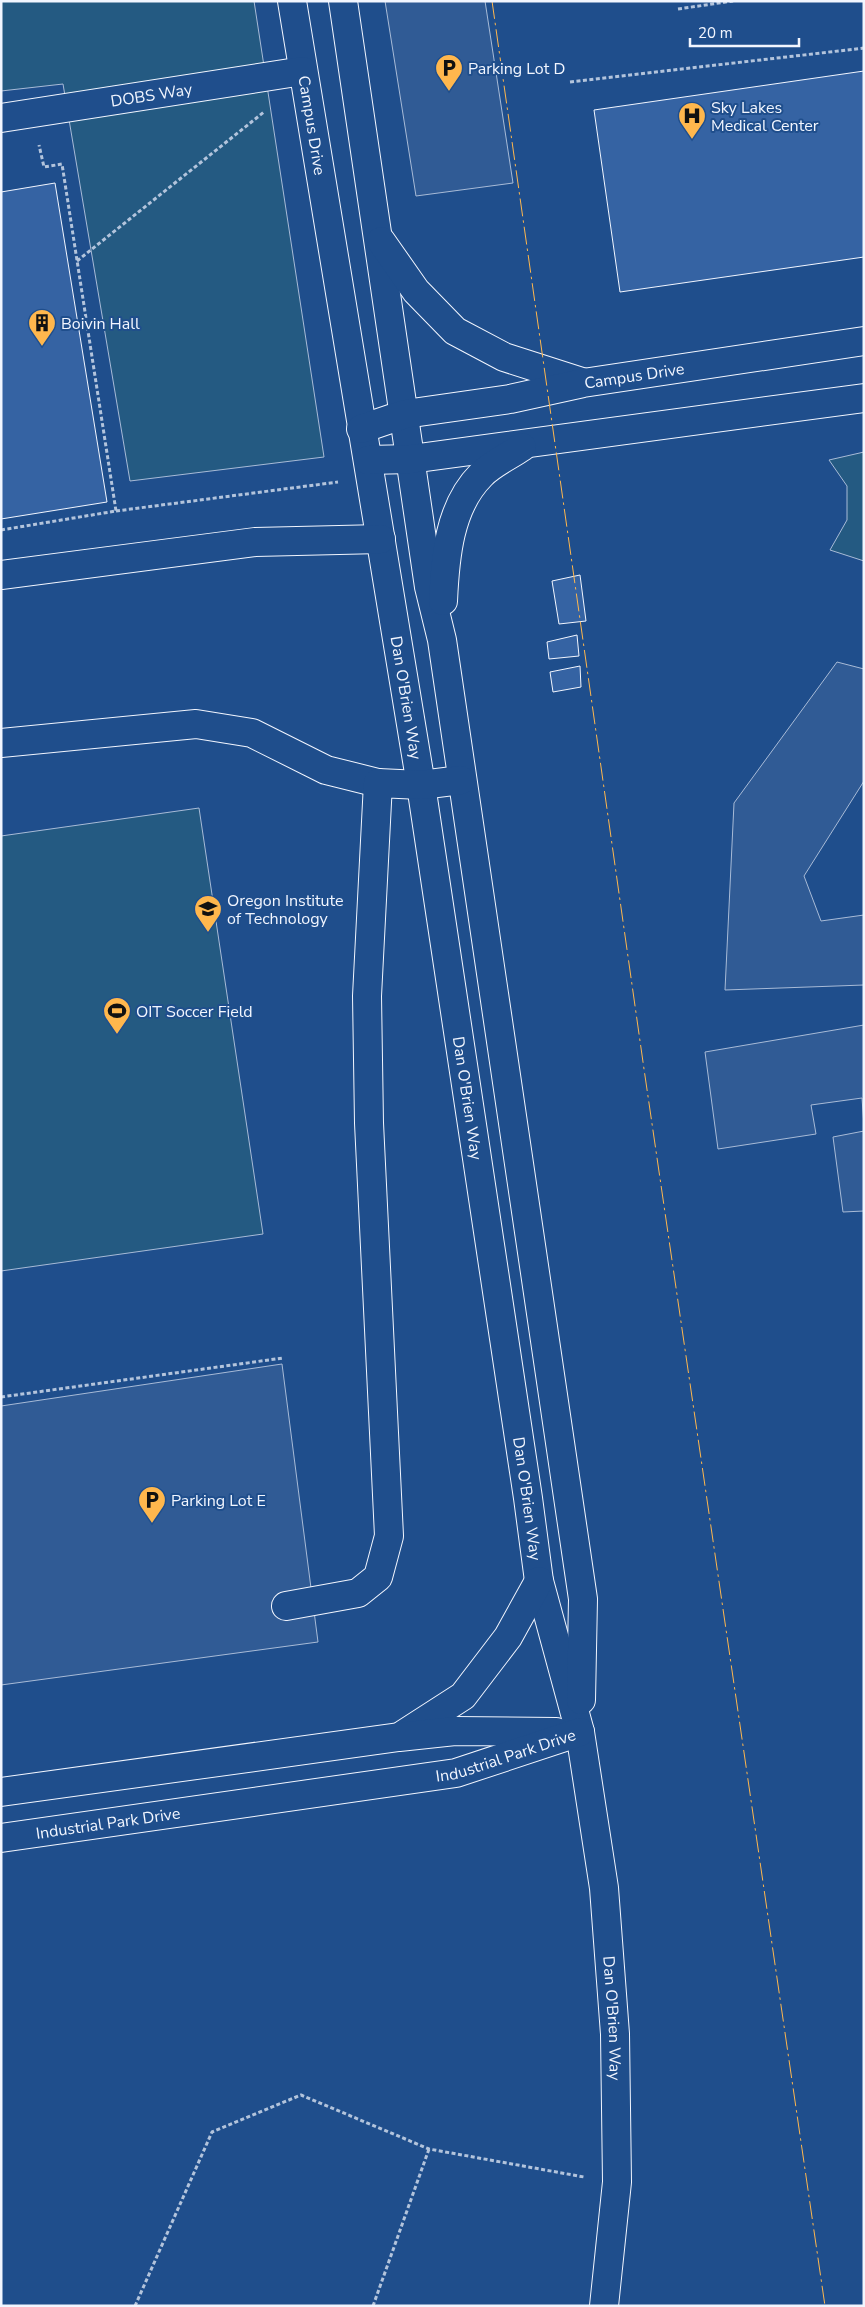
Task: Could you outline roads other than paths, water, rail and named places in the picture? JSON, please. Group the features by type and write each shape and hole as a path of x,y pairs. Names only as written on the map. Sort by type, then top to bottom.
{"street":[{"name":"Campus Drive","path":"292,1 369,469"},
{"path":"343,1 411,459"},
{"name":"DOBS Way","path":"1,118 303,71"},
{"path":"378,236 416,291 455,331 504,357 583,383"},
{"name":"Campus Drive","path":"361,429 405,414 510,399 583,383 864,341"},
{"path":"369,469 411,459 864,398"},
{"path":"442,640 445,565 460,503 481,474 527,444"},
{"name":"Dan O'Brien Way","path":"411,459 429,587 442,640 582,1599 580,1732"},
{"name":"Dan O'Brien Way","path":"369,469 420,785 525,1478 538,1581 580,1732 604,1898 615,2034 617,2182 604,2306"},
{"path":"1,575 254,542 381,539"},
{"path":"1,743 196,724 252,733 326,770 378,783 420,785 461,780"},
{"path":"286,1606 358,1593 378,1577 389,1536 369,1123 367,996 378,783"},
{"path":"399,1737 462,1696 508,1637 538,1581"},
{"name":"Industrial Park Drive","path":"1,1792 399,1737 455,1732 580,1732"},
{"name":"Industrial Park Drive","path":"1,1838 456,1772 580,1732"}],"place":[{"name":"Parking Lot D","path":"449,92"},
{"name":"Sky Lakes Medical Center","path":"692,140"},
{"name":"Boivin Hall","path":"42,347"},
{"name":"Oregon Institute of Technology","path":"208,933"},
{"name":"OIT Soccer Field","path":"117,1035"},
{"name":"Parking Lot E","path":"152,1524"}]}
